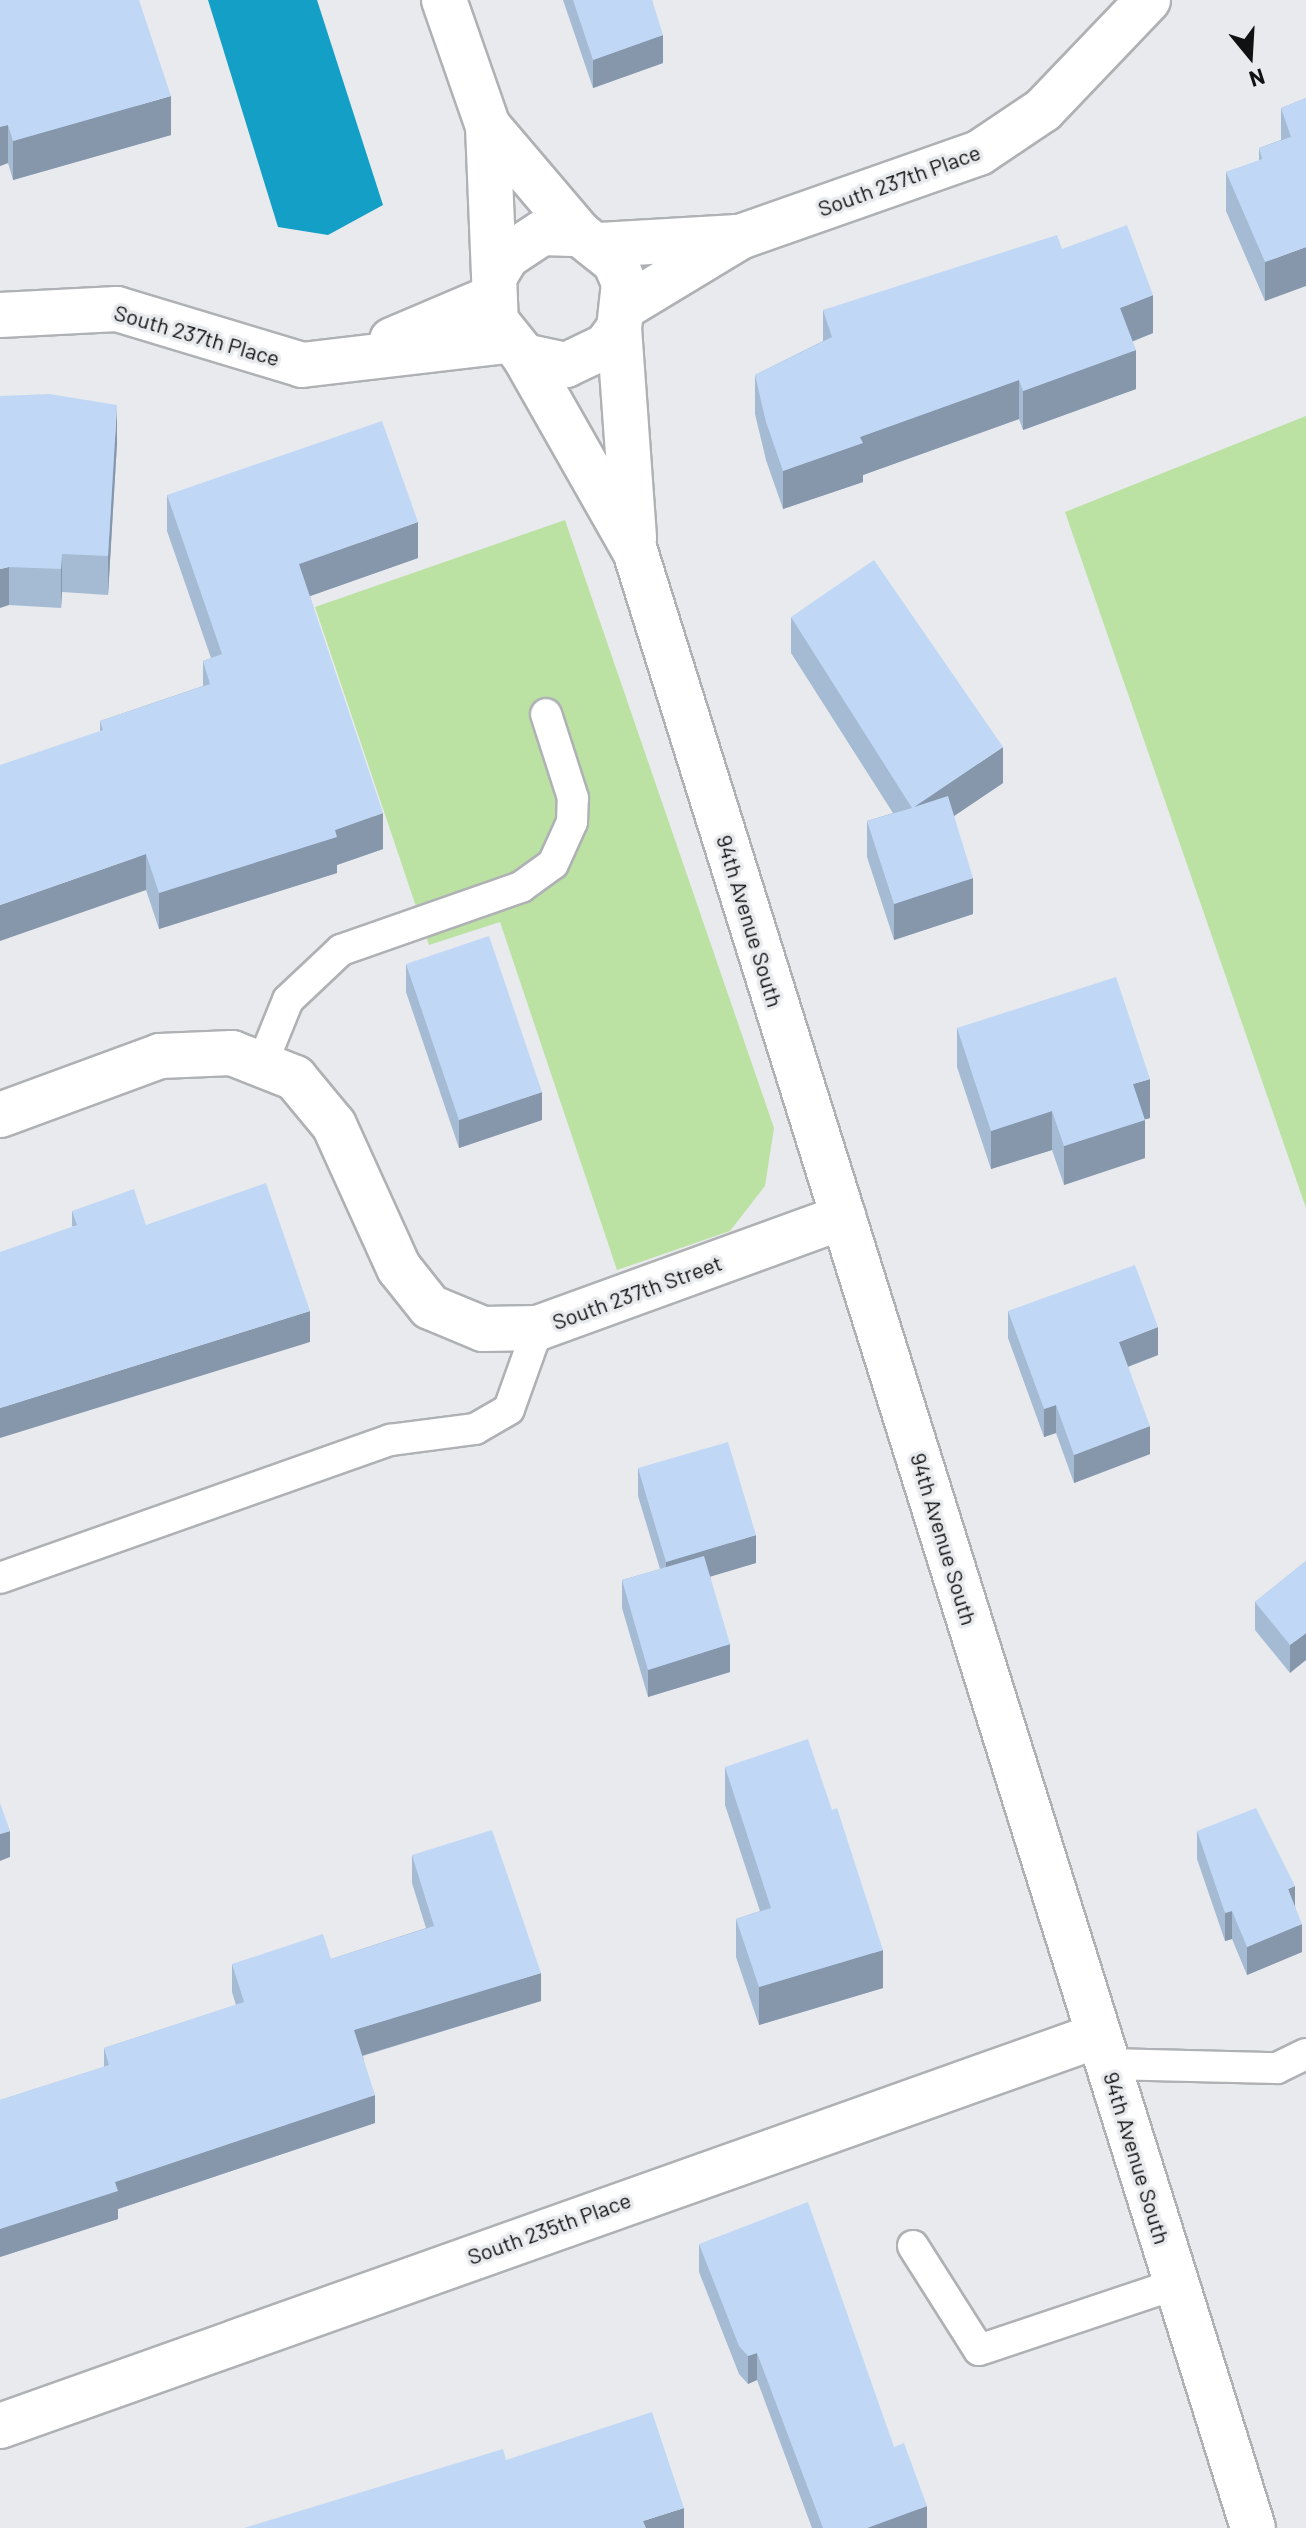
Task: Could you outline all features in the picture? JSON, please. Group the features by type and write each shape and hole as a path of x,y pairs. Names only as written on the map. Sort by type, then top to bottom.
{"street":[{"name":"94th Avenue South","path":"444,0 488,126 493,287 515,348 635,551 1104,2050 1247,2526"},
{"name":"South 237th Place","path":"622,317 740,237 979,153 1043,110 1148,0"},
{"name":"94th Avenue South","path":"488,126 590,240 624,283 622,317 635,551"},
{"name":"South 237th Place","path":"590,240 740,237"},
{"path":"493,287 525,240 590,240"},
{"name":"South 237th Place","path":"346,360 493,287"},
{"name":"South 237th Place","path":"0,315 117,309 302,365 515,348"},
{"path":"515,348 566,365 606,346 622,317"},
{"name":"South 237th Street","path":"0,1115 160,1056 232,1053 295,1078 334,1125 399,1268 430,1307 483,1329 538,1328 843,1217"},
{"name":"South 235th Place","path":"0,2426 1104,2050"}],"lane":[{"path":"262,1064 288,1000 341,950 521,887 553,864 572,822 573,798 546,714"},
{"path":"0,1578 390,1440 475,1429 509,1409 538,1328"},
{"path":"1104,2050 1277,2068 1306,2054"},
{"path":"913,2246 979,2350 1176,2284"}],"green space":[{"path":"1306,416 1306,1208 1065,512"},
{"path":"565,520 774,1128 765,1186 730,1231 617,1270 500,922 429,945 315,607"}],"water":[{"path":"208,0 317,0 383,205 328,235 278,227"}],"building":[{"path":"0,0 139,0 171,96 13,141 8,125 0,127"},
{"path":"573,0 652,0 663,35 593,60"},
{"path":"1306,98 1306,247 1265,262 1226,172 1262,159 1259,148 1291,137 1281,108"},
{"path":"1127,225 1153,295 1120,308 1136,350 1023,391 1019,380 860,437 863,443 783,471 766,422 755,375 832,337 823,310 1057,235 1062,249"},
{"path":"49,394 117,405 108,556 62,554 61,569 0,569 0,396"},
{"path":"382,421 418,522 299,564 383,813 335,830 337,837 159,893 146,854 0,905 0,765 103,730 100,721 210,684 203,661 222,654 167,495"},
{"path":"874,560 1003,747 914,807 948,796 973,878 894,904 867,821 912,808 791,617"},
{"path":"489,936 542,1092 459,1120 406,964"},
{"path":"1116,977 1150,1079 1133,1084 1145,1120 1064,1146 1052,1111 991,1131 957,1028"},
{"path":"266,1183 310,1311 0,1408 0,1252 77,1225 72,1211 134,1189 146,1225"},
{"path":"1135,1265 1158,1327 1119,1342 1150,1426 1074,1455 1056,1405 1044,1409 1008,1311"},
{"path":"728,1442 756,1535 666,1562 638,1468"},
{"path":"704,1556 730,1644 648,1670 622,1580"},
{"path":"1306,1561 1306,1633 1290,1645 1255,1602"},
{"path":"808,1739 832,1810 837,1808 883,1950 759,1987 736,1919 771,1908 725,1767"},
{"path":"0,1803 10,1831 0,1834"},
{"path":"1256,1808 1295,1886 1288,1889 1302,1924 1247,1947 1232,1911 1225,1913 1197,1831"},
{"path":"492,1830 541,1973 354,2030 375,2095 115,2182 118,2191 0,2229 0,2100 109,2065 104,2048 244,2002 232,1964 323,1934 331,1959 434,1926 412,1855"},
{"path":"808,2202 894,2447 904,2443 927,2506 867,2528 823,2528 757,2353 748,2356 739,2346 699,2244"},
{"path":"652,2412 684,2508 643,2521 646,2528 244,2528 503,2449 506,2460"}]}
